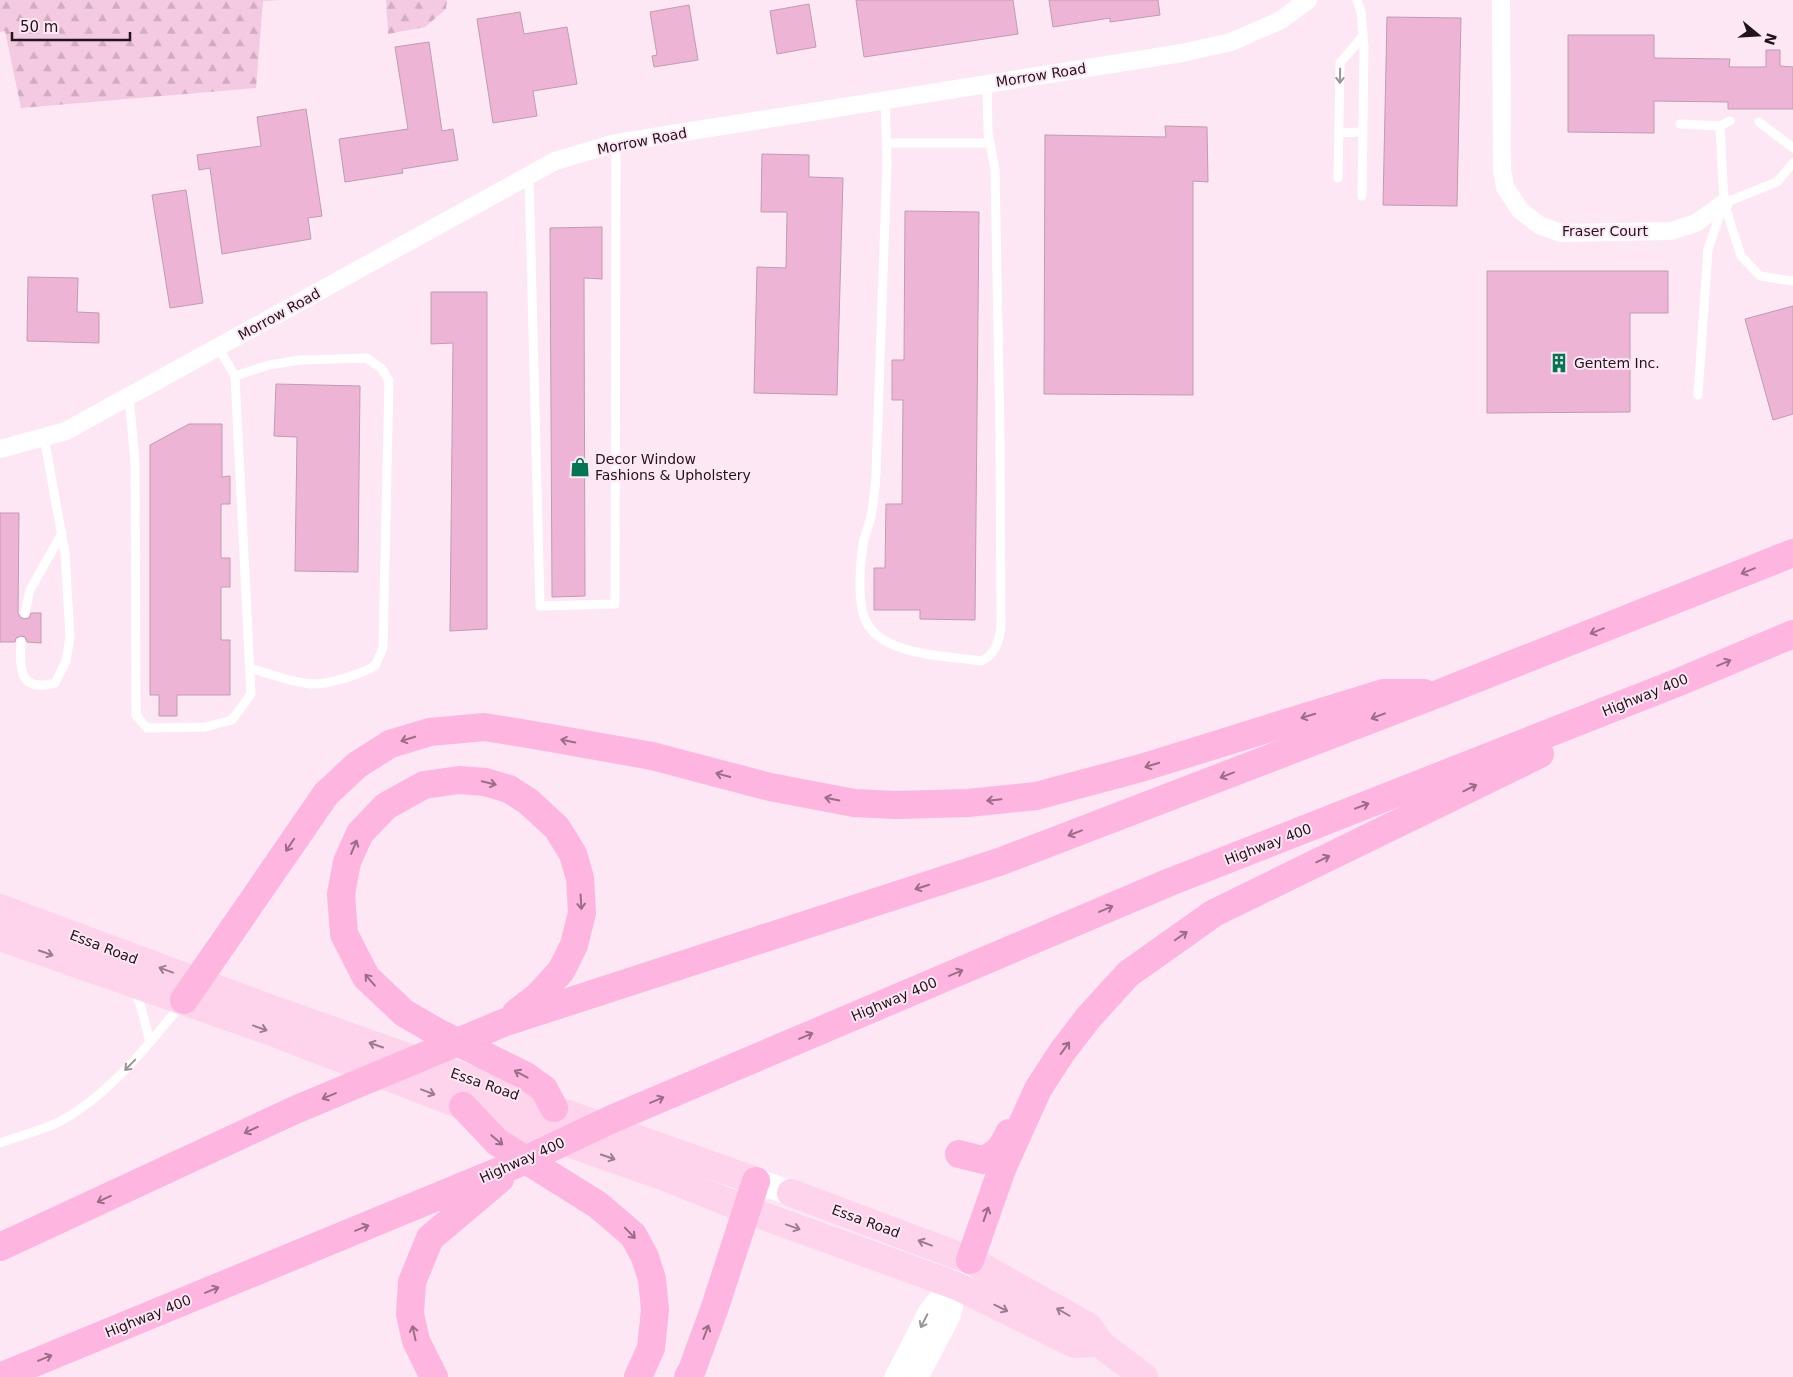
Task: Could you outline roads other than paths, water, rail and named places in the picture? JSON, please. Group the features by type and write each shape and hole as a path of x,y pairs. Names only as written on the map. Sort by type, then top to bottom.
{"highway":[{"path":"0,1247 295,1110 503,1023 1002,861 1440,693 1793,553"},
{"name":"Highway 400","path":"0,1377 519,1163 612,1119 1170,882 1679,682 1793,634"},
{"path":"970,1260 1002,1168 1038,1089 1062,1052 1083,1025 1128,974 1214,913 1561,744 1679,682"},
{"path":"191,991 326,794 357,765 390,744 430,732 484,727 534,735 652,756 770,787 854,803 896,805 968,804 1036,796 1141,768 1383,693 1440,693"},
{"path":"503,1023 538,996 561,971 574,945 582,913 580,878 573,854 557,828 529,802 509,789 485,782 459,780 424,785 386,806 360,833 347,862 341,894 344,934 366,977 404,1013 437,1032 526,1076 544,1089 554,1108"},
{"path":"959,1154 983,1160 994,1155 1005,1140 1021,1106 1038,1089"},
{"path":"463,1106 497,1142 598,1205 633,1235 645,1257 652,1279 656,1310 651,1348 638,1377"},
{"path":"434,1377 416,1341 410,1314 412,1282 430,1238 519,1163"},
{"path":"688,1377 716,1307 756,1181"}],"main road":[{"name":"Essa Road","path":"0,908 191,991 272,1032 463,1106 665,1177 747,1210 957,1286 1074,1344 1099,1343"},
{"name":"Essa Road","path":"0,937 131,982 191,991 554,1108 970,1260 1089,1327 1099,1343 1144,1377"}],"street":[{"name":"Morrow Road","path":"0,449 66,431 555,161 616,143 1182,53 1231,42 1281,20 1308,0"},
{"name":"Fraser Court","path":"1501,0 1502,170 1505,187 1520,210 1539,225 1561,233 1671,231 1696,223 1724,203"},
{"path":"918,1377 950,1316 957,1286 970,1260"},
{"path":"895,1377 928,1311 939,1299 957,1286"}],"lane":[{"path":"1357,0 1361,11 1363,36 1362,196"},
{"path":"1338,178 1340,63 1363,36"},
{"path":"885,100 886,143 875,499 863,544 860,586 862,612 868,626 884,640 909,651 981,661 988,658 994,650 1001,629 995,180 990,143 987,84"},
{"path":"1680,124 1720,126 1730,121"},
{"path":"1759,122 1793,148"},
{"path":"1720,126 1724,203 1741,256 1760,276 1793,281"},
{"path":"1339,133 1363,132"},
{"path":"529,176 540,606 614,604 616,143"},
{"path":"886,143 990,143"},
{"path":"1698,395 1708,249 1724,203 1777,182 1793,163"},
{"path":"129,396 135,462 136,715 147,728 205,727 232,720 251,694 235,376 218,347"},
{"path":"235,376 269,364 300,360 367,358 382,369 389,381 383,648 375,666 360,674 313,684 290,681 250,668"},
{"path":"22,642 23,676 30,684 43,686 55,683 66,661 70,637 65,553 44,437"},
{"path":"25,613 30,590 62,533"},
{"path":"131,982 141,1007 150,1042"},
{"path":"0,1143 60,1121 105,1090 150,1042 191,991"}],"place":[{"name":"Gentem Inc.","path":"1559,363"},
{"name":"Decor Window Fashions & Upholstery","path":"580,467"}]}
